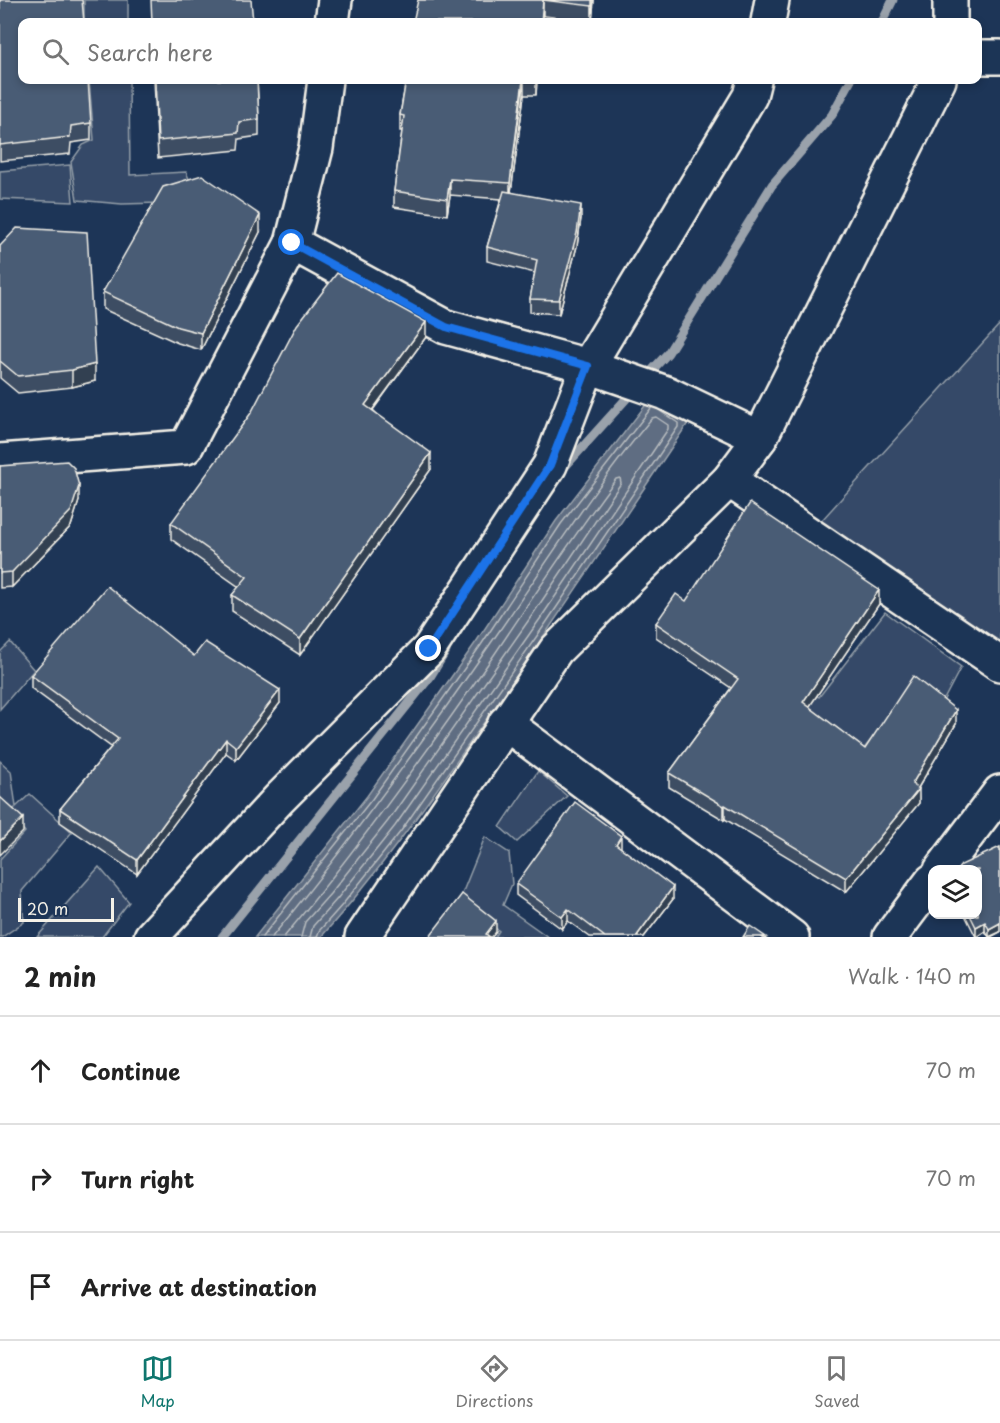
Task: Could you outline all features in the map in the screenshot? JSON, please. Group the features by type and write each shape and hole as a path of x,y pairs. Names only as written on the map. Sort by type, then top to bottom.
{"street":[{"path":"333,18 335,0"},
{"path":"769,18 772,0"},
{"path":"950,18 951,0"},
{"path":"982,57 1000,57"},
{"path":"0,461 186,447 292,243 316,148 324,84"},
{"path":"151,937 279,799 429,649 550,465 588,366 750,96 753,84"},
{"path":"362,937 556,651 729,480 760,438 937,84"},
{"path":"292,243 446,327 588,366 666,393 760,438"},
{"path":"729,480 1000,664"},
{"path":"505,723 792,937"},
{"path":"945,865 1000,792"},
{"path":"890,937 928,888"}],"shaded area":[{"path":"84,0 128,0 128,18 84,18"},
{"path":"89,84 129,84 130,175 186,172 194,190 159,203 122,204 77,200 71,162 83,145 94,140"},
{"path":"70,165 73,202 0,199 0,171"},
{"path":"1000,325 1000,643 821,521"},
{"path":"885,612 961,667 940,707 912,687 863,750 827,729 763,658 819,697"},
{"path":"10,642 34,670 0,709 0,652"},
{"path":"0,761 11,771 16,807 30,794 72,832 22,891 24,922 2,937 0,937 0,859 25,832 11,813 15,808 7,813 0,807"},
{"path":"538,771 567,796 517,842 500,827"},
{"path":"485,837 509,853 512,884 503,905 548,937 495,937 499,931 460,899"},
{"path":"99,867 129,902 102,937 37,937"}],"water":[{"path":"651,398 688,423 445,779 364,886 321,937 255,937 367,796 476,642 556,521"}],"building":[{"path":"0,0 82,0 84,18 18,18 18,84 88,84 91,123 71,126 70,137 0,145"},
{"path":"151,0 251,0 253,18 152,18"},
{"path":"418,0 543,0 541,18 414,18"},
{"path":"543,0 592,0 592,6"},
{"path":"155,84 257,84 259,119 239,122 238,133 158,141"},
{"path":"405,84 522,84 510,183 450,179 447,199 394,191 404,116 400,115"},
{"path":"202,175 260,215 201,333 178,327 103,292 163,187"},
{"path":"504,191 581,205 577,233 559,300 530,299 537,260 487,247"},
{"path":"17,228 87,232 95,364 72,370 18,376 0,361 0,246"},
{"path":"337,273 426,322 365,405 431,453 300,639 232,595 247,577 171,523 251,413 297,325"},
{"path":"67,461 74,468 79,486 71,511 12,572 0,573 0,466"},
{"path":"750,503 879,590 803,702 865,749 913,676 956,710 912,784 919,789 846,878 669,773 738,679 656,623 676,594 686,601"},
{"path":"107,586 194,656 205,642 280,690 236,747 226,739 137,860 60,809 118,739 31,675"},
{"path":"0,797 23,818 0,841"},
{"path":"575,802 621,836 616,844 673,887 636,937 605,937 568,909 562,917 516,884"},
{"path":"1000,847 1000,923 989,929 985,922 976,927 972,919 982,919 982,865 961,865"},
{"path":"462,894 496,921 486,934 490,937 429,937"},
{"path":"750,926 766,937 743,937"}],"waterway":[{"path":"884,18 893,0"},
{"path":"644,379 668,353 772,185 832,115 849,84"},
{"path":"562,470 635,389"},
{"path":"222,937 430,677 446,651"}],"route":[{"path":"292,243 446,327 588,366 550,465 429,649"}]}
